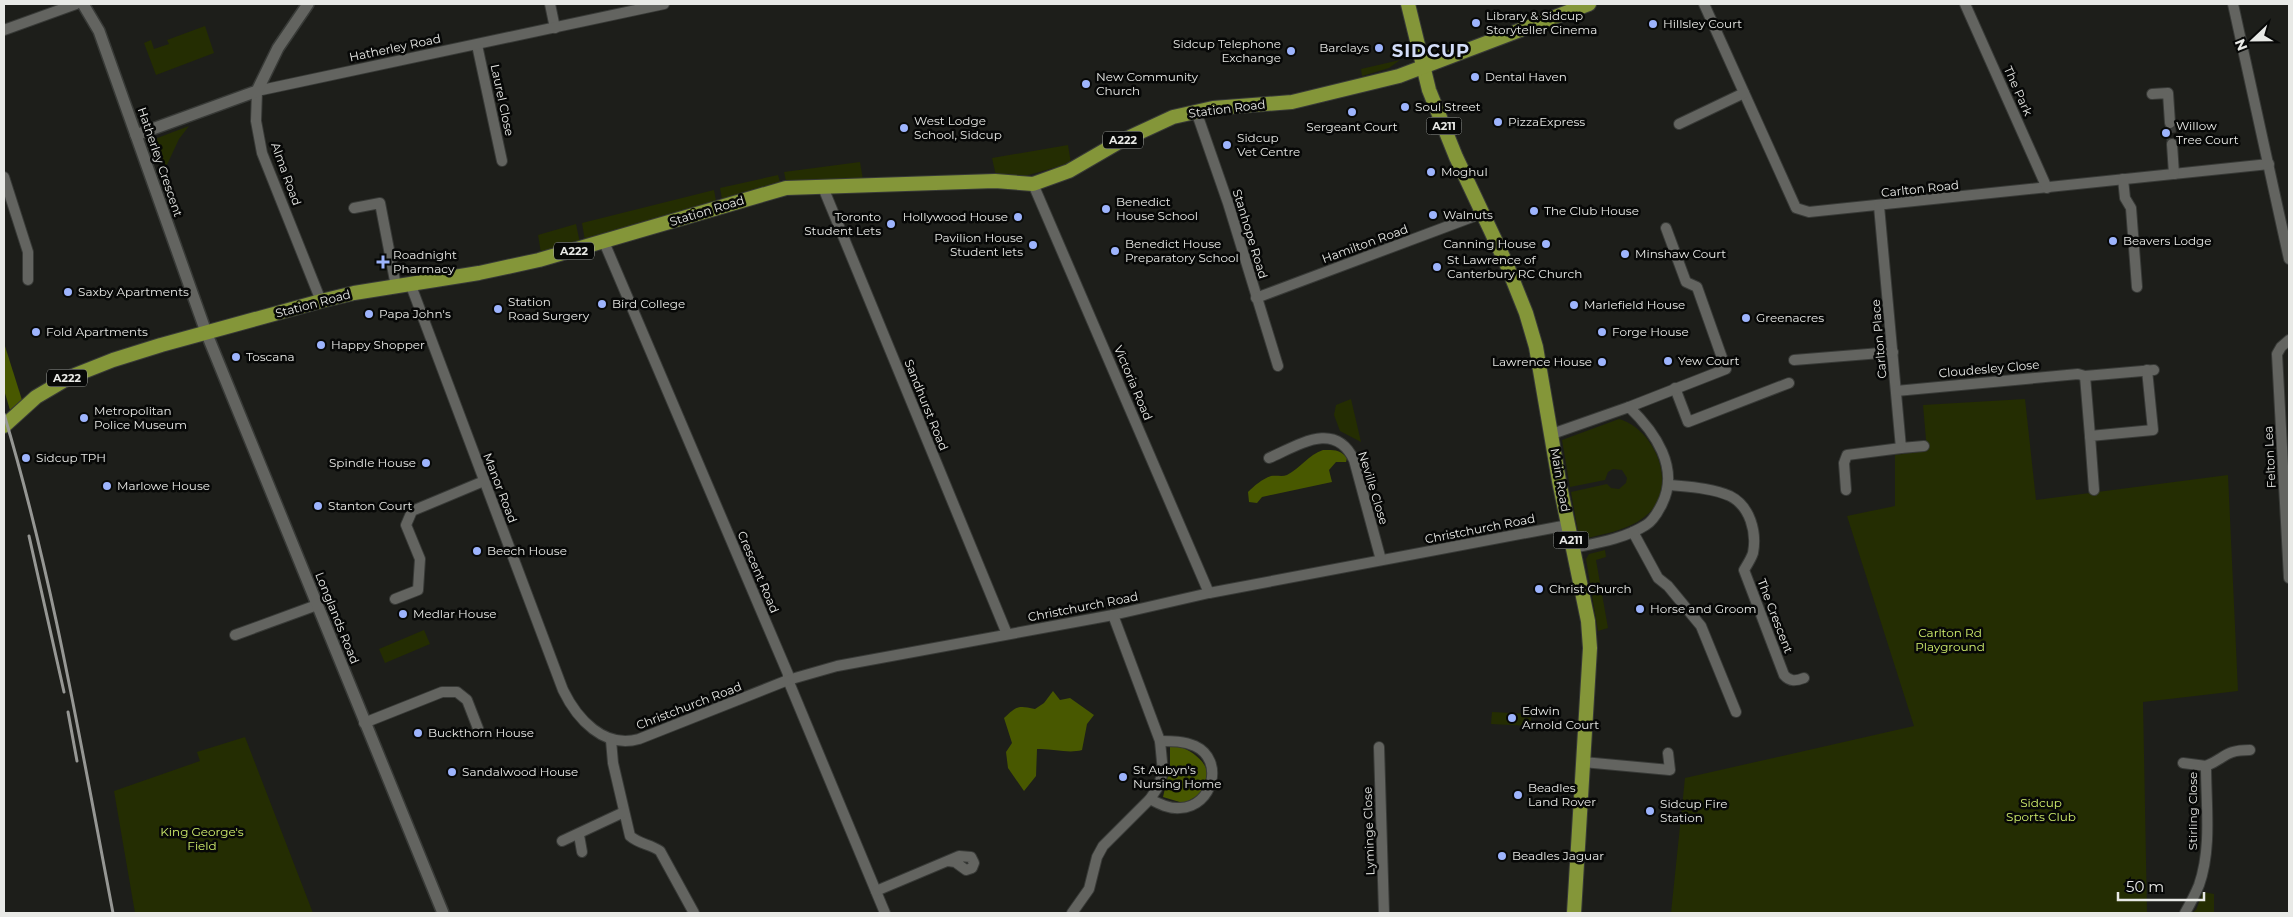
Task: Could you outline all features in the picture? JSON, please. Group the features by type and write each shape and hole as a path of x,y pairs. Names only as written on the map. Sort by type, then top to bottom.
{"main road":[{"name":"A211","path":"1408,4 1423,68"},
{"name":"A222","path":"1423,68 1588,4"},
{"name":"Station Road","path":"4,426 36,397 70,377 113,360 206,332 321,301 539,260 786,188 822,185 995,181 1033,184 1069,171 1119,142 1173,117 1196,111 1292,102 1386,80 1423,68"},
{"name":"Main Road","path":"1423,68 1429,90 1456,157 1483,213 1526,313 1536,347 1568,525 1588,621 1590,648 1574,913"}],"street":[{"path":"4,30 76,4"},
{"name":"Hatherley Crescent","path":"84,4 99,31 206,332"},
{"name":"Alma Road","path":"308,4 278,48 257,91 256,121 262,153 321,301"},
{"path":"550,4 555,28"},
{"name":"Hatherley Road","path":"136,135 257,91 664,4"},
{"name":"Carlton Road","path":"1704,4 1796,208 1809,212 2269,164"},
{"name":"The Park","path":"1965,4 2047,188"},
{"path":"2233,4 2289,259"},
{"name":"Laurel Close","path":"477,45 502,161"},
{"path":"1679,124 1744,93"},
{"path":"2152,94 2168,93 2170,122"},
{"name":"Stanhope Road","path":"1196,111 1228,204 1278,366"},
{"path":"2172,144 2174,174"},
{"path":"4,177 28,252 28,280"},
{"path":"2123,180 2125,198 2131,208 2137,286"},
{"name":"Victoria Road","path":"1033,184 1210,593"},
{"name":"Sandhurst Road","path":"822,185 1007,634"},
{"name":"Manor Road","path":"354,208 380,203 403,285 484,481 563,690 572,708 593,728 611,740"},
{"name":"Carlton Place","path":"1879,206 1901,448"},
{"name":"Hamilton Road","path":"1256,298 1483,213"},
{"path":"1552,434 1630,407 1726,369 1697,287 1686,282 1666,228"},
{"name":"Crescent Road","path":"604,242 781,658 788,680 885,913"},
{"name":"Longlands Road","path":"206,332 443,913"},
{"name":"Felton Lea","path":"2289,340 2280,347 2277,354 2289,578"},
{"path":"1794,360 1893,352"},
{"name":"Cloudesley Close","path":"1896,391 2078,374 2084,376 2151,370 2153,430 2090,436"},
{"path":"2084,376 2094,490"},
{"path":"1675,388 1688,422 1788,383"},
{"path":"1573,548 1633,532 1648,524 1658,513 1669,485 1668,467 1648,426 1630,407"},
{"name":"Neville Close","path":"1269,458 1314,439 1327,438 1339,441 1348,449 1354,460 1381,560"},
{"path":"1846,490 1844,463 1846,455 1924,446"},
{"path":"395,599 418,590 420,559 406,525 412,511 484,481"},
{"name":"The Crescent","path":"1669,485 1712,491 1730,497 1750,516 1754,538 1753,554 1744,570 1784,674 1788,679 1796,681 1804,678"},
{"name":"Christchurch Road","path":"611,740 622,742 639,739 788,680 836,666 1113,615 1210,593 1568,525"},
{"path":"1633,532 1653,571 1701,626 1736,712"},
{"path":"235,635 316,605"},
{"path":"1072,913 1088,889 1097,856 1103,846 1150,799 1158,787 1163,772 1160,741 1113,615"},
{"path":"364,723 442,692 457,692 468,700 479,732"},
{"path":"611,740 614,763 630,836 637,842 652,846 660,851 694,913"},
{"path":"1150,799 1165,806 1180,808 1197,802 1211,788 1212,774 1204,754 1196,747 1180,742 1160,741"},
{"name":"Lyminge Close","path":"1379,748 1384,913"},
{"name":"Stirling Close","path":"2183,763 2206,766 2214,763 2224,754 2236,750 2250,750"},
{"path":"1583,762 1670,770 1668,753"},
{"name":"Stirling Close","path":"2185,913 2198,885 2205,860 2207,837 2206,766"},
{"path":"562,841 624,812"},
{"path":"579,834 582,852"},
{"path":"876,892 948,861"}],"green space":[{"path":"205,26 214,53 156,75 144,43 151,40 154,49 169,44 167,40"},
{"path":"1400,60 1389,68 1362,76 1361,69"},
{"path":"189,126 179,139 165,169 162,166 152,140"},
{"path":"1068,145 1071,163 1025,176 996,176 992,158"},
{"path":"860,162 863,180 786,181 784,172"},
{"path":"778,175 780,182 722,199 720,188"},
{"path":"714,190 716,201 585,241 582,223"},
{"path":"576,224 580,243 541,253 538,235"},
{"path":"4,343 22,400 10,410 4,390"},
{"path":"1351,399 1361,442 1340,431 1334,415 1336,405"},
{"path":"2025,399 2036,500 2228,475 2238,691 2143,702 2147,913 1671,913 1685,778 1914,726 1847,516 1895,506 1895,455 1927,451 1923,405"},
{"path":"1619,419 1633,425 1644,435 1653,448 1660,463 1661,493 1654,506 1643,518 1613,532 1581,540 1571,492 1607,484 1611,488 1619,489 1626,483 1627,478 1622,470 1613,469 1608,472 1605,480 1570,487 1562,440"},
{"path":"1323,450 1339,452 1347,458 1346,462 1336,462 1329,470 1332,482 1262,497 1257,503 1249,502 1248,492 1258,483 1271,476 1287,475 1313,455"},
{"path":"1605,550 1606,557 1596,560 1608,628 1598,631 1586,559 1589,554"},
{"path":"424,630 430,644 385,663 379,649"},
{"path":"1053,691 1060,700 1070,698 1094,715 1087,724 1082,750 1037,749 1036,776 1024,791 1008,768 1006,752 1012,743 1004,718 1018,708 1035,709 1044,703"},
{"path":"1492,712 1531,714 1531,726 1491,724"},
{"name":"King George's Field","path":"245,737 313,913 135,913 114,791 200,761 197,752"},
{"path":"1178,746 1190,751 1199,758 1208,774 1208,782 1203,790 1195,797 1183,803 1163,797 1170,767 1170,747"},
{"path":"2203,892 2214,894 2214,913 2192,913 2196,910"}],"tunnel":[{"path":"2170,123 2172,144"}],"railway":[{"path":"4,414 52,600 113,913"},
{"path":"29,536 64,692"},
{"path":"68,712 77,761"}],"place":[{"name":"Library & Sidcup Storyteller Cinema","path":"1476,23"},
{"name":"Hillsley Court","path":"1653,24"},
{"name":"Barclays","path":"1379,48"},
{"name":"Sidcup Telephone Exchange","path":"1291,51"},
{"name":"Dental Haven","path":"1475,77"},
{"name":"New Community Church","path":"1086,84"},
{"name":"Soul Street","path":"1405,107"},
{"name":"Sergeant Court","path":"1352,112"},
{"name":"PizzaExpress","path":"1498,122"},
{"name":"West Lodge School, Sidcup","path":"904,128"},
{"name":"Willow Tree Court","path":"2166,133"},
{"name":"Sidcup Vet Centre","path":"1227,145"},
{"name":"Moghul","path":"1431,172"},
{"name":"Benedict House School","path":"1106,209"},
{"name":"The Club House","path":"1534,211"},
{"name":"Walnuts","path":"1433,215"},
{"name":"Hollywood House","path":"1018,217"},
{"name":"Toronto Student Lets","path":"891,224"},
{"name":"Beavers Lodge","path":"2113,241"},
{"name":"Canning House","path":"1546,244"},
{"name":"Pavilion House Student lets","path":"1033,245"},
{"name":"Benedict House Preparatory School","path":"1115,251"},
{"name":"Minshaw Court","path":"1625,254"},
{"name":"Roadnight Pharmacy","path":"383,262"},
{"name":"St Lawrence of Canterbury RC Church","path":"1437,267"},
{"name":"Saxby Apartments","path":"68,292"},
{"name":"Bird College","path":"602,304"},
{"name":"Marlefield House","path":"1574,305"},
{"name":"Station Road Surgery","path":"498,309"},
{"name":"Papa John's","path":"369,314"},
{"name":"Greenacres","path":"1746,318"},
{"name":"Fold Apartments","path":"36,332"},
{"name":"Forge House","path":"1602,332"},
{"name":"Happy Shopper","path":"321,345"},
{"name":"Toscana","path":"236,357"},
{"name":"Yew Court","path":"1668,361"},
{"name":"Lawrence House","path":"1602,362"},
{"name":"Metropolitan Police Museum","path":"84,418"},
{"name":"Sidcup TPH","path":"26,458"},
{"name":"Spindle House","path":"426,463"},
{"name":"Marlowe House","path":"107,486"},
{"name":"Stanton Court","path":"318,506"},
{"name":"Beech House","path":"477,551"},
{"name":"Christ Church","path":"1539,589"},
{"name":"Horse and Groom","path":"1640,609"},
{"name":"Medlar House","path":"403,614"},
{"name":"Edwin Arnold Court","path":"1512,718"},
{"name":"Buckthorn House","path":"418,733"},
{"name":"Sandalwood House","path":"452,772"},
{"name":"St Aubyn's Nursing Home","path":"1123,777"},
{"name":"Beadles Land Rover","path":"1518,795"},
{"name":"Sidcup Fire Station","path":"1650,811"},
{"name":"Beadles Jaguar","path":"1502,856"}],"district":[{"name":"SIDCUP","path":"1431,51"}],"park label":[{"name":"Carlton Rd Playground","path":"1950,640"},
{"name":"Sidcup Sports Club","path":"2041,810"}]}
